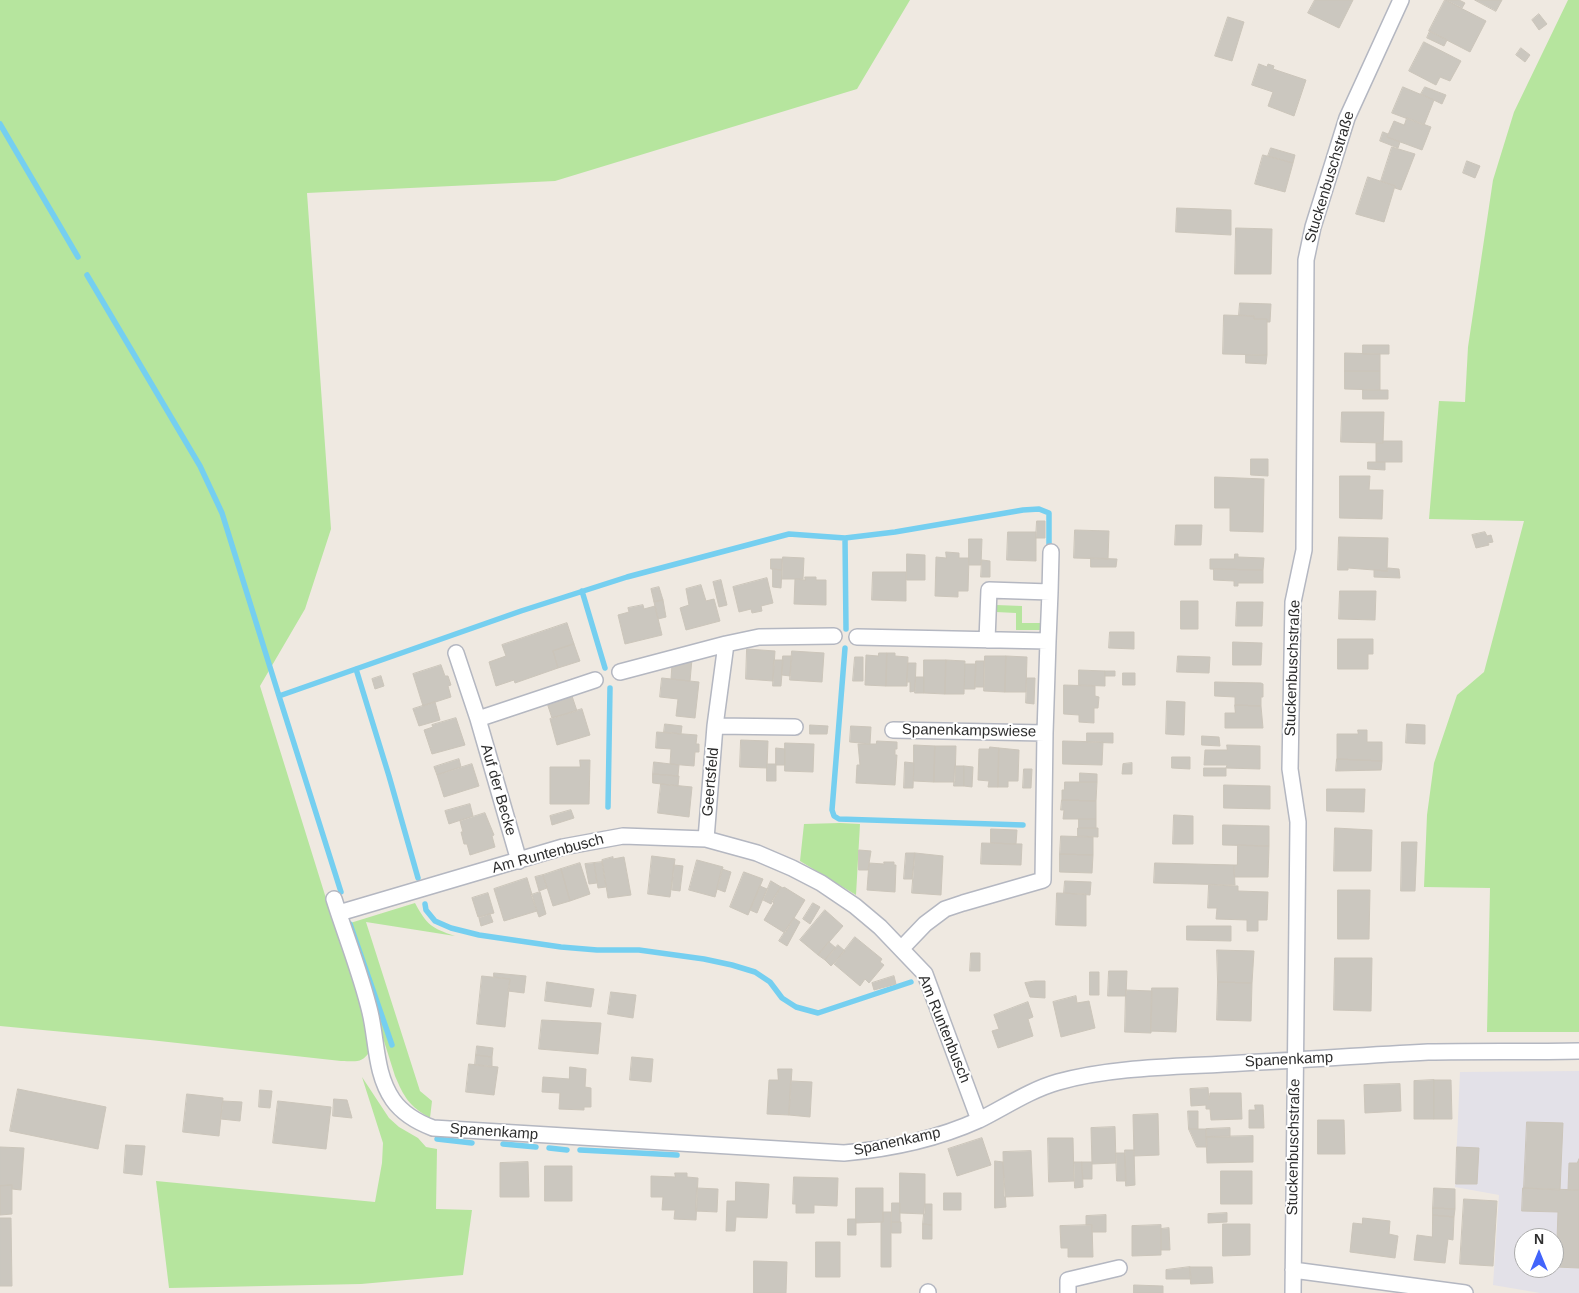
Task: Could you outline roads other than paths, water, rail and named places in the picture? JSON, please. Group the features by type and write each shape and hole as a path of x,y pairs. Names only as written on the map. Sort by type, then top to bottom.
{"street":[{"name":"Stuckenbuschstraße","path":"1293,1293 1298,822 1290,759 1294,602 1304,550 1306,260 1313,227 1347,118 1401,0"},
{"name":"Spanenkampswiese","path":"902,948 925,924 945,909 1042,880 1051,552"},
{"path":"987,640 989,590 1050,592"},
{"path":"620,672 759,637 834,636"},
{"path":"857,637 1048,641"},
{"name":"Geertsfeld","path":"706,839 715,726 726,644"},
{"name":"Auf der Becke","path":"456,653 478,719 519,861"},
{"path":"478,719 594,680"},
{"name":"Geertsfeld","path":"715,726 795,727"},
{"name":"Spanenkampswiese","path":"893,730 1045,733"},
{"name":"Am Runtenbusch","path":"336,906 519,861 563,847 622,836 706,839 757,853 821,883 855,906 902,948 925,974 979,1120"},
{"name":"Spanenkamp","path":"336,906 370,1012 380,1072 385,1084 393,1100 405,1114 433,1128 844,1153 876,1150 946,1132 979,1120 1018,1099 1057,1082 1105,1074 1160,1068 1428,1052 1579,1051"},
{"path":"1068,1293 1068,1280 1119,1268"},
{"path":"1293,1270 1465,1293"}],"waterway":[{"path":"0,124 78,257"},
{"path":"87,275 200,466 222,513 279,696 521,611 627,577 789,534 845,538 846,629"},
{"path":"845,538 1039,509 1049,513 1049,546"},
{"path":"582,591 605,668"},
{"path":"845,648 832,810 834,816 839,819 1023,825"},
{"path":"356,669 418,878"},
{"path":"608,807 610,688"},
{"path":"279,696 341,892"},
{"path":"425,904 426,910 435,921 451,928 479,935 561,947 597,950 639,950 732,965 755,972 770,982 782,998 796,1007 818,1013 911,982"},
{"path":"350,924 392,1045"},
{"path":"437,1139 472,1143"},
{"path":"503,1144 536,1147"},
{"path":"549,1148 567,1150"},
{"path":"580,1150 677,1155"}]}
